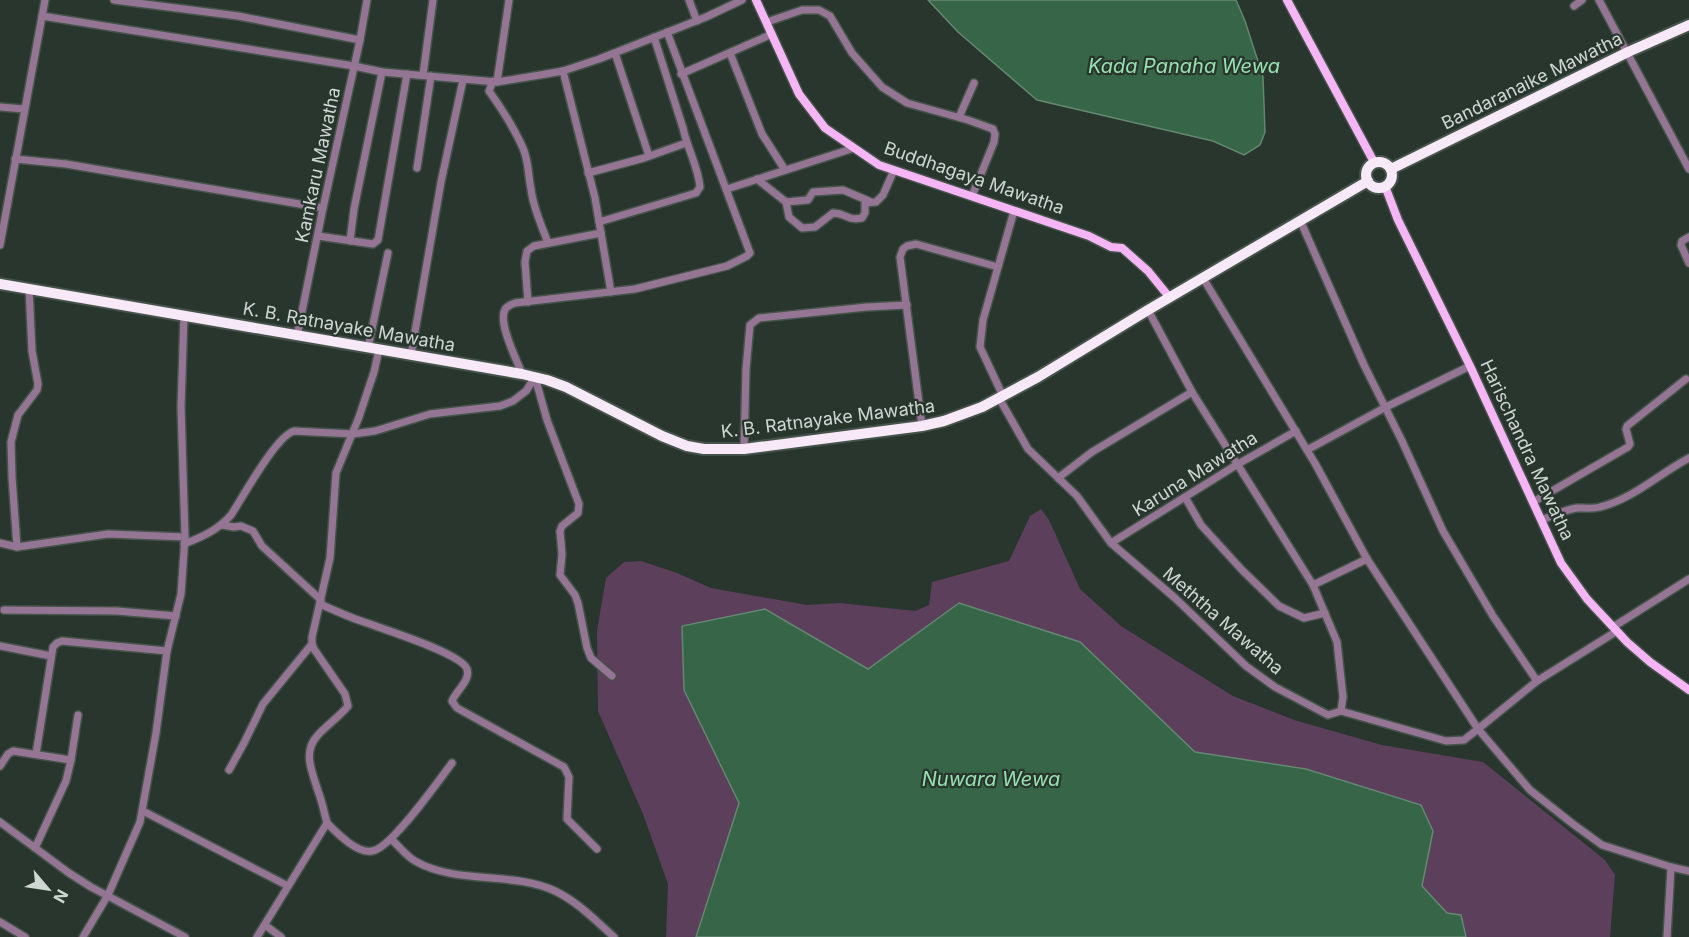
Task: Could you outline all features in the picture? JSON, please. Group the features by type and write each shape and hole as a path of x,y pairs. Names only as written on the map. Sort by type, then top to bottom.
{"highway":[{"name":"Bandaranaike Mawatha","path":"1391,169 1628,52 1689,25"},
{"path":"1374,162 1383,163 1391,169 1391,177 1385,186 1374,187 1366,178 1366,172 1374,162"},
{"name":"K. B. Ratnayake Mawatha","path":"0,284 522,374 566,387 680,443 704,449 744,449 922,426 962,415 1038,377 1368,181"}],"main road":[{"name":"Buddhagaya Mawatha","path":"756,0 799,94 825,128 879,165 1089,236 1111,247 1122,248 1148,271 1170,297"},
{"path":"1287,0 1374,162"},
{"name":"Harischandra Mawatha","path":"1385,186 1398,220 1470,366 1561,563 1587,599 1615,629 1650,662 1689,690"}],"street":[{"path":"0,245 45,0"},
{"path":"114,0 238,16 360,40"},
{"name":"Kamkaru Mawatha","path":"297,336 367,0"},
{"path":"417,168 433,0"},
{"path":"509,0 495,82 489,91 504,111 524,148 533,201 548,243"},
{"path":"688,0 697,21"},
{"path":"42,16 382,72 495,82 563,70 615,53 697,21 742,0"},
{"path":"1574,6 1582,0"},
{"path":"1599,0 1689,169"},
{"path":"766,22 802,10 819,10 830,16 852,53 882,87 907,102 993,129 994,142 972,196"},
{"path":"522,374 503,326 507,308 515,303 636,289 727,266 750,253 667,32"},
{"path":"681,74 772,34"},
{"path":"599,222 696,193 700,187 699,174 686,142 654,37"},
{"path":"615,53 649,156"},
{"path":"730,53 762,134 785,170"},
{"path":"563,70 599,222 611,292"},
{"path":"350,241 354,209 382,72"},
{"path":"318,236 373,244 378,240 407,74"},
{"path":"411,355 441,182 463,80"},
{"path":"959,117 974,83"},
{"path":"0,107 24,109"},
{"path":"588,173 649,156 686,142"},
{"path":"727,189 854,148"},
{"path":"15,159 66,164 323,208"},
{"path":"786,202 808,200 813,192 843,190 876,202 883,195 894,170"},
{"path":"757,179 786,202 789,218 802,228 815,227 833,213 839,213 852,220 862,218 865,213 865,203 870,201"},
{"name":"Meththa Mawatha","path":"1014,210 983,320 980,347 1001,397 1028,449 1077,496 1111,543 1175,598 1246,666 1275,687 1328,715 1341,711 1446,741 1464,740 1537,681 1689,579"},
{"path":"1300,220 1364,365 1386,407 1443,531 1493,616 1537,681"},
{"path":"528,302 525,262 527,251 534,246 601,232"},
{"path":"1689,237 1682,241 1681,245 1689,262"},
{"path":"922,426 900,257 903,249 910,244 926,246 998,267"},
{"path":"229,770 263,704 312,644 330,558 336,473 374,372 373,349 388,252"},
{"path":"1203,278 1296,431 1367,559 1478,729 1530,790 1602,845 1689,871"},
{"path":"17,547 11,442 18,415 37,390 38,384 32,351 29,288"},
{"path":"744,449 746,369 750,325 759,318 907,305"},
{"path":"1148,310 1192,392 1313,585 1337,642 1343,697 1341,711"},
{"path":"83,937 108,895 140,822 167,651 181,594 184,540 181,407 184,316"},
{"path":"1307,450 1386,407 1470,366"},
{"path":"0,543 17,547 108,534 184,540 206,535 222,525 231,515 276,446 288,433 294,431 352,434 375,430 430,414 500,406 526,392 535,377"},
{"path":"535,377 540,401 579,504 578,513 562,526 560,531 562,562 560,575 575,595 578,603 591,658 612,676"},
{"path":"1533,502 1628,447 1630,444 1627,426 1686,379"},
{"path":"1058,478 1092,452 1192,392"},
{"name":"Karuna Mawatha","path":"1111,543 1238,464 1296,431"},
{"path":"1542,520 1575,508 1599,507 1630,495 1689,458"},
{"path":"1185,497 1201,525 1279,606 1304,618 1325,613"},
{"path":"222,525 241,526 253,531 262,546 321,602 438,649 462,662 467,669 467,678 454,695 452,701 457,708 564,766 569,777 567,819 597,849"},
{"path":"1313,585 1367,559"},
{"path":"4,610 117,611 176,616"},
{"path":"36,754 51,656 53,647 57,643 62,641 167,651"},
{"path":"312,644 345,694 348,706 318,735 308,753 309,767 327,822 343,838 364,851 373,852 382,847 421,804 452,763"},
{"path":"0,646 51,656"},
{"path":"35,848 66,781 78,715"},
{"path":"0,766 8,754 14,751 71,760"},
{"path":"143,811 288,886"},
{"path":"0,822 69,873 185,937"},
{"path":"256,937 327,822"},
{"path":"391,838 414,860 432,868 536,885 555,891 573,902 614,937"},
{"path":"1667,937 1671,867"},
{"path":"0,922 25,937"},
{"path":"264,925 281,937"}],"shaded area":[{"path":"1041,509 1049,520 1080,589 1121,626 1233,696 1294,720 1382,745 1483,762 1605,860 1615,875 1610,937 1466,937 1461,915 1447,913 1422,886 1433,831 1421,805 1306,769 1195,752 1080,642 959,603 868,670 765,609 684,690 739,803 696,937 666,937 668,884 643,814 598,711 597,631 606,578 624,562 641,561 711,588 807,605 840,603 915,611 929,605 932,582 1009,561 1030,516"}],"water":[{"name":"Kada Panaha Wewa","path":"928,0 1236,0 1263,77 1265,132 1260,145 1244,155 1213,141 1037,100 958,32"},
{"name":"Nuwara Wewa","path":"959,603 1080,642 1195,752 1306,769 1421,805 1433,831 1422,886 1447,913 1461,915 1466,937 696,937 739,803 684,690 682,626 765,609 868,669"}]}
